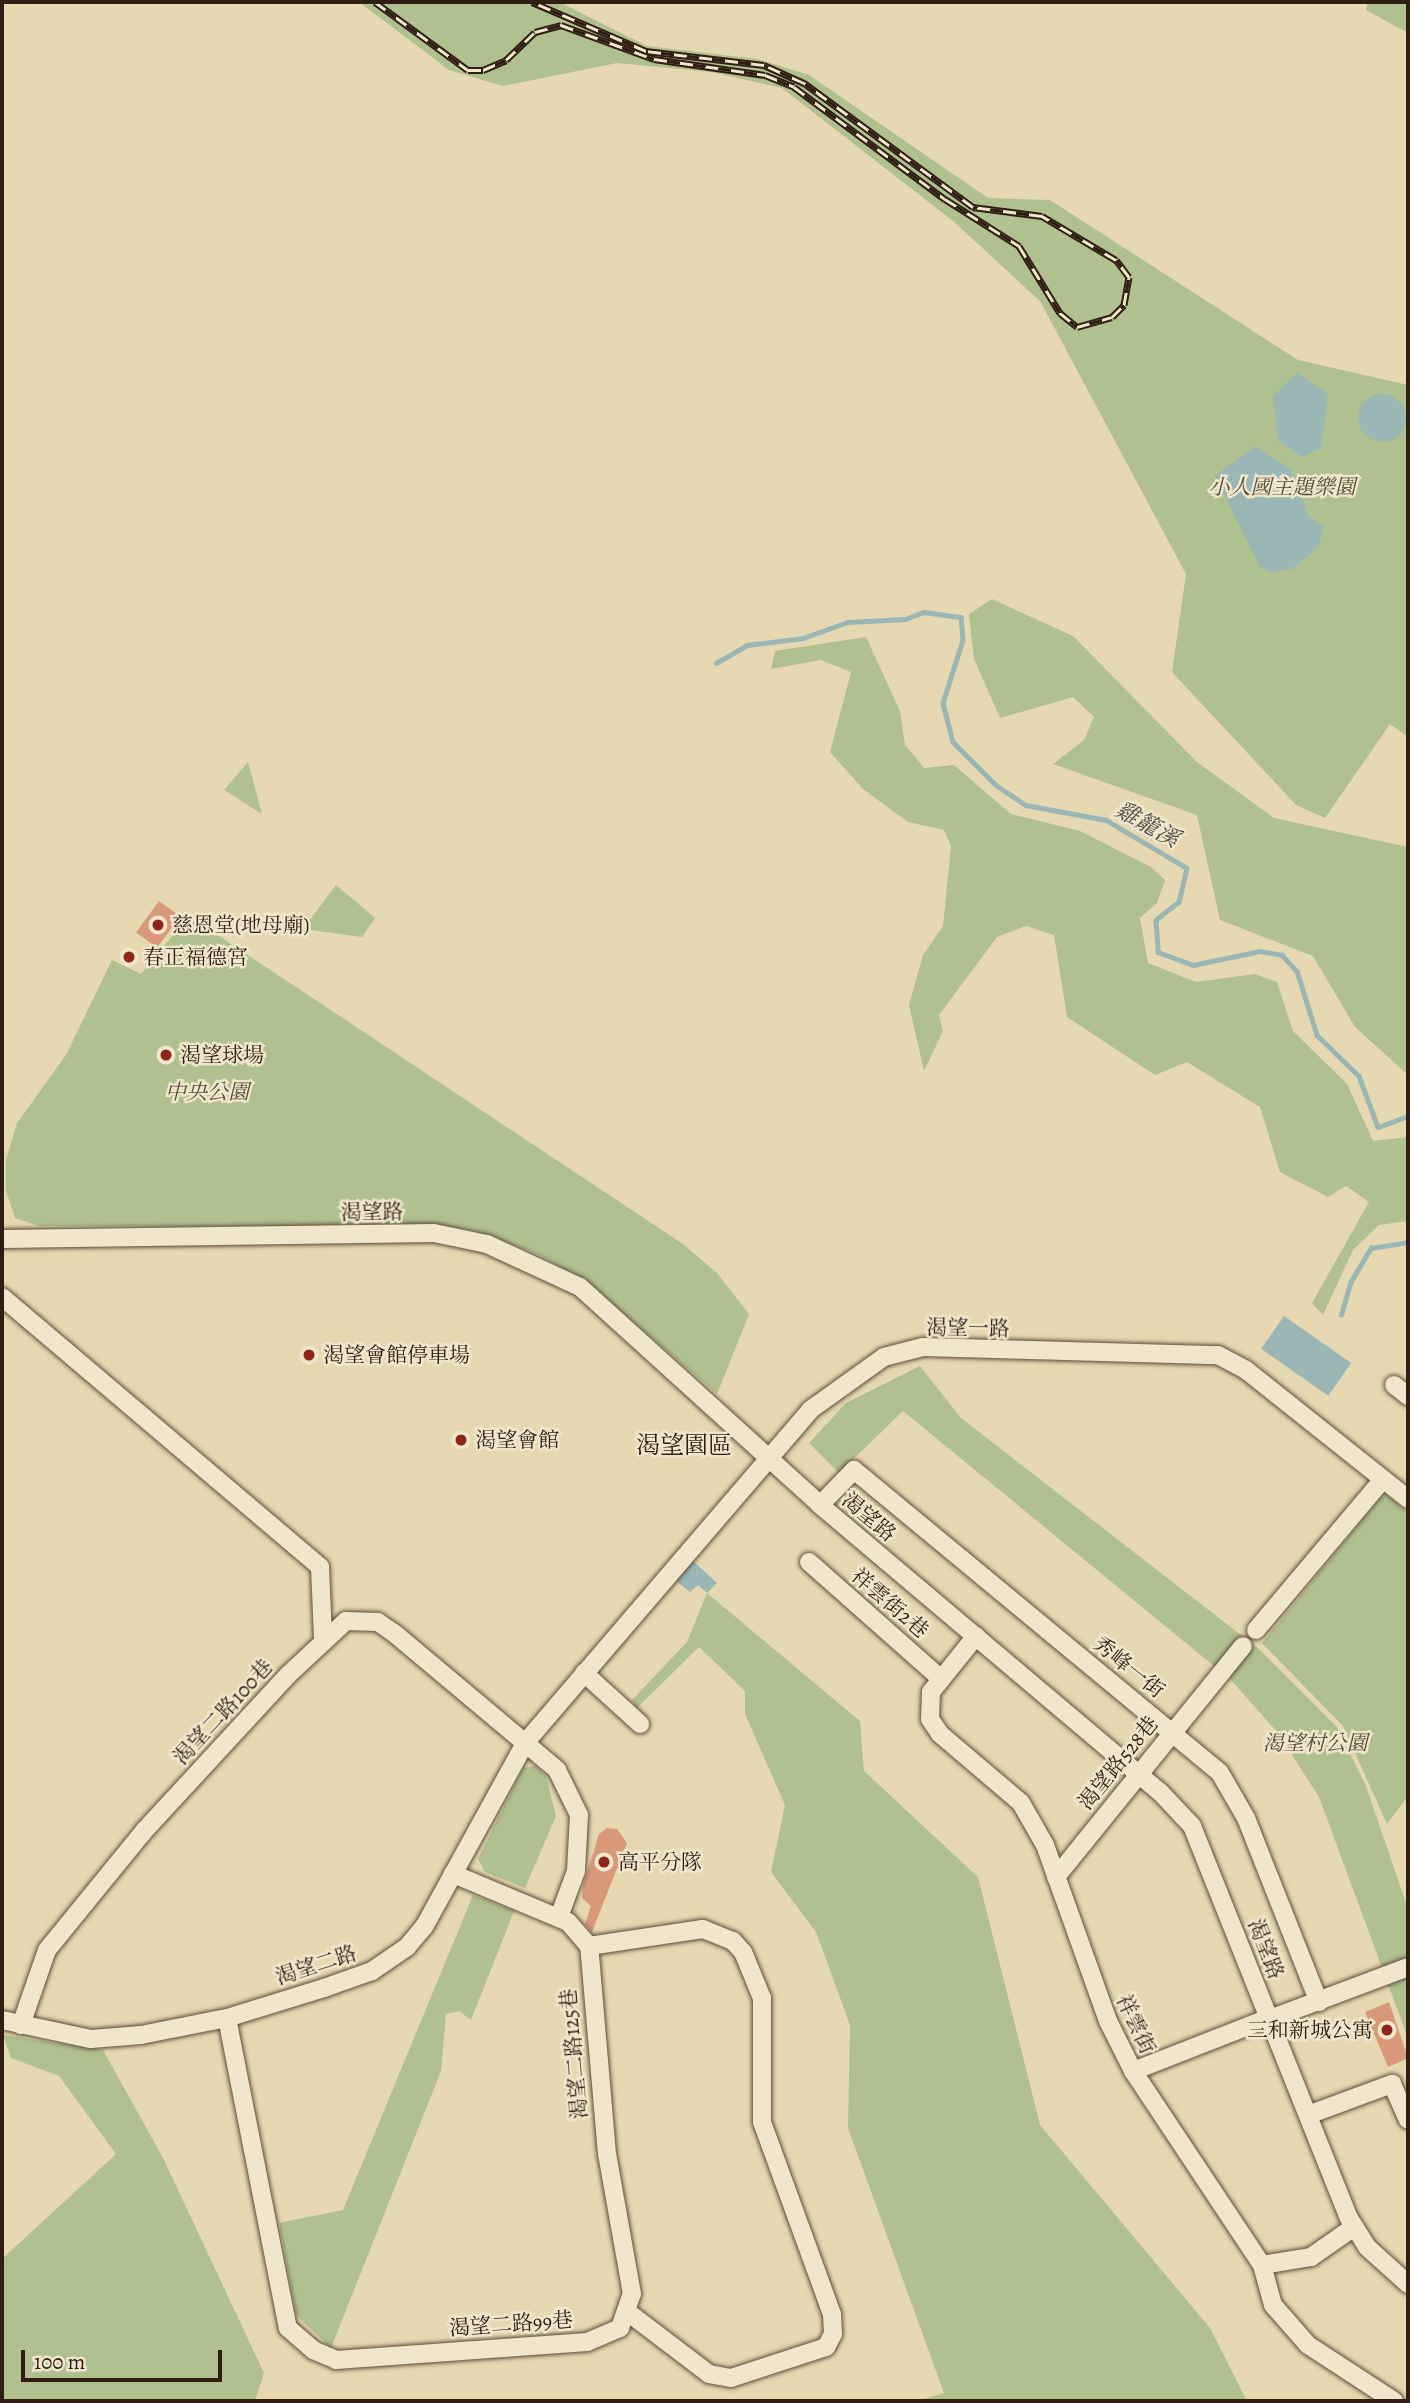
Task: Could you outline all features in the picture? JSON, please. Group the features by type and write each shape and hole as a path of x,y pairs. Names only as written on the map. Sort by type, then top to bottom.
{"street":[{"name":"渴望路","path":"2,1239 434,1233 487,1244 580,1287 820,1506 1139,1774 1192,1826 1354,2227 1367,2247 1408,2284"},
{"path":"2,1297 320,1567 323,1639"},
{"name":"渴望一路","path":"525,1743 810,1410 884,1357 923,1348 1041,1356 1134,1353 1218,1355 1227,1367 1262,1389 1408,1499"},
{"path":"1122,1368 1134,1353"},
{"name":"秀峰一街","path":"820,1506 854,1470 1173,1731 1220,1773 1246,1818 1319,2002"},
{"path":"1256,1630 1383,1479"},
{"name":"祥雲街2巷","path":"809,1562 940,1678"},
{"name":"渴望二路100巷","path":"21,2025 47,1950 144,1831 323,1639 346,1621 378,1622 557,1770 579,1815 576,1871 559,1917"},
{"name":"祥雲街","path":"976,1636 931,1692 930,1718 940,1734 1021,1803 1045,1844 1108,2021 1133,2071 1262,2265 1273,2305 1308,2344 1367,2388 1394,2401"},
{"name":"渴望路528巷","path":"1056,1877 1243,1647"},
{"path":"584,1673 640,1724"},
{"name":"渴望二路","path":"2,2020 90,2039 227,2018 372,1971 424,1927 525,1743"},
{"path":"453,1874 559,1917 582,1933 589,1946 703,1929 733,1941 743,1952 762,1998 762,2122 832,2314 833,2334 826,2347 730,2378 709,2374 629,2313"},
{"name":"渴望二路125巷","path":"589,1946 607,2154 632,2294 629,2313"},
{"path":"1133,2071 1408,1967"},
{"name":"渴望二路99巷","path":"227,2018 288,2328 313,2350 336,2360 587,2342 620,2328 629,2313"},
{"path":"1308,2115 1392,2084 1408,2120"},
{"path":"1262,2265 1311,2256 1354,2227"}],"green space":[{"name":"小人國主題樂園","path":"359,2 559,2 647,46 758,59 809,75 988,198 1050,200 1298,360 1408,385 1408,737 1390,724 1325,818 1296,805 1172,672 1186,574 1040,301 953,221 782,88 711,72 617,63 503,86 449,70"},
{"path":"1368,2 1408,2 1408,33 1366,10"},
{"path":"992,599 1073,636 1197,762 1274,818 1408,847 1408,1075 1355,1027 1313,956 1220,920 1197,815 1053,764 1084,740 1094,717 1073,697 1000,718 974,659 969,614"},
{"path":"866,637 900,711 905,745 924,768 954,765 1011,814 1080,831 1151,867 1165,880 1157,903 1140,918 1148,963 1196,982 1255,974 1277,982 1293,1031 1347,1084 1373,1141 1408,1137 1408,1221 1379,1225 1353,1250 1323,1315 1312,1303 1369,1202 1346,1186 1328,1197 1280,1172 1260,1107 1187,1062 1155,1075 1067,1017 1054,935 1026,926 997,937 939,1015 943,1031 924,1071 909,1005 923,955 943,926 951,846 944,830 908,822 863,789 830,752 851,672 821,660 771,669 775,651"},
{"path":"248,762 262,814 224,790"},
{"path":"336,885 375,918 362,937 303,929"},
{"name":"中央公園","path":"189,916 683,1244 717,1273 749,1314 717,1394 587,1282 539,1255 479,1232 454,1227 39,1226 15,1218 6,1191 6,1160 17,1123 66,1055 112,960 141,974"},
{"name":"渴望村公園","path":"920,1366 961,1418 1259,1649 1337,1727 1366,1786 1408,1909 1408,2038 1319,1797 1278,1733 1231,1680 903,1411 839,1473 809,1443 846,1403"},
{"path":"1388,1496 1408,1512 1408,1796 1387,1824 1343,1726 1262,1643 1381,1497"},
{"path":"707,1593 860,1721 864,1771 978,1877 1040,2125 1210,2328 1247,2401 917,2401 944,2393 848,2128 850,2025 816,1932 771,1872 785,1805 745,1714 745,1691 699,1647 637,1708 632,1700 687,1642"},
{"path":"535,1766 546,1776 556,1816 525,1888 485,1872 478,1859 523,1768"},
{"path":"473,1895 514,1911 471,2020 459,2011 446,2014 441,2071 331,2348 296,2315 279,2223 343,2210"},
{"path":"3,2035 103,2050 163,2158 264,2373 255,2401 2,2401 2,2259 116,2154 59,2076 11,2058"}],"water":[{"path":"1298,372 1328,395 1321,448 1302,457 1278,441 1273,396"},
{"path":"1382,394 1399,401 1406,418 1399,435 1382,442 1365,435 1358,418 1365,401"},
{"path":"1255,446 1291,469 1309,517 1324,527 1318,548 1292,569 1273,573 1260,567 1215,476"},
{"path":"1284,1316 1351,1363 1328,1396 1261,1349"},
{"path":"693,1561 717,1583 707,1593 698,1585 690,1592 675,1580"}],"building":[{"name":"慈恩堂(地母廟)","path":"159,901 180,916 157,948 136,933"},
{"name":"高平分隊","path":"607,1828 617,1829 627,1843 592,1932 585,1924 591,1906 582,1898 583,1885 599,1834"},
{"name":"三和新城公寓","path":"1389,2002 1408,2058 1388,2067 1365,2012"}],"waterway":[{"name":"雞籠溪","path":"716,663 747,645 803,638 848,622 905,619 924,612 961,617 963,640 943,703 953,742 996,785 1026,805 1106,820 1187,868 1179,902 1156,920 1158,952 1193,965 1260,951 1282,955 1297,971 1317,1035 1359,1076 1378,1127 1408,1116"},
{"path":"1341,1315 1351,1281 1371,1248 1408,1242"}],"railway":[{"path":"375,2 468,70 483,70 506,60 535,32 561,25 654,59 765,75 794,87 945,199 1019,246 1060,313 1077,327 1112,317 1124,305 1129,277 1116,260 1042,216 973,207 804,83 764,65 646,51 532,2"}],"place":[{"name":"慈恩堂(地母廟)","path":"158,925"},
{"name":"春正福德宮","path":"129,957"},
{"name":"渴望球場","path":"166,1055"},
{"name":"渴望會館停車場","path":"309,1355"},
{"name":"渴望會館","path":"461,1440"},
{"name":"高平分隊","path":"604,1862"},
{"name":"三和新城公寓","path":"1387,2030"}],"district":[{"name":"渴望園區","path":"684,1446"}]}
